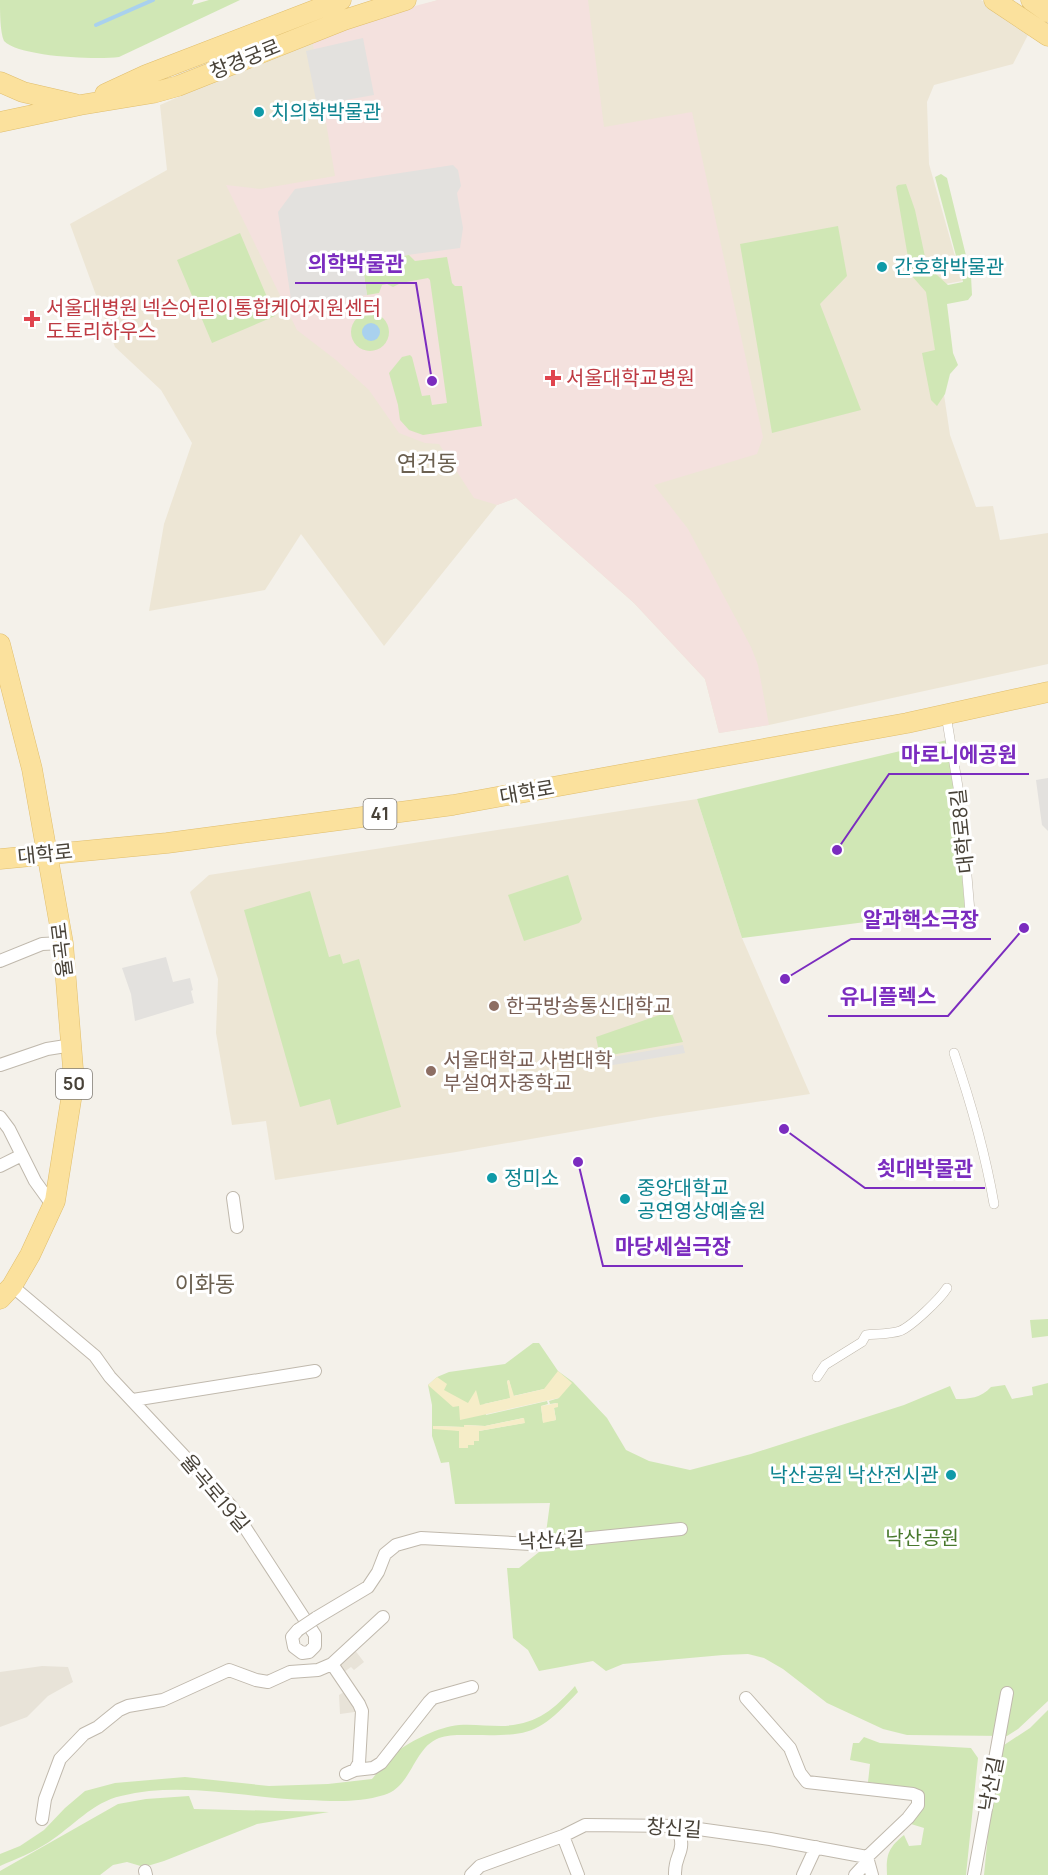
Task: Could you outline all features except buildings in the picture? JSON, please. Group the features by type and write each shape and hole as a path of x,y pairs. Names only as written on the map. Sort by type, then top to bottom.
{"main road":[{"name":"창경궁로","path":"80,105 146,75 341,0"},
{"name":"창경궁로","path":"0,122 80,105 153,93 178,86 344,20 406,0"},
{"path":"994,0 1048,36"},
{"path":"1031,0 1048,12"},
{"path":"0,82 23,92 80,105"},
{"name":"율곡로","path":"0,644 7,701 32,769 48,853 63,943 74,1081 53,1206 30,1255 6,1292"},
{"name":"대학로","path":"0,859 167,843 453,805 946,715 1048,692"}],"street":[{"name":"대학로8길","path":"946,715 961,805 970,912"},
{"path":"0,961 42,944 63,943"},
{"path":"0,1065 47,1049 72,1045"},
{"path":"954,1053 976,1117 987,1161 994,1204"},
{"path":"0,1117 9,1129 35,1181 53,1206"},
{"path":"0,1166 22,1155"},
{"path":"233,1198 237,1227"},
{"path":"818,1377 825,1365 862,1342 867,1335 901,1330 913,1322 941,1297 947,1288"},
{"name":"율곡로19길","path":"6,1292 95,1356 110,1377 231,1506 315,1635 315,1646 309,1652 299,1652 294,1647 292,1637 298,1630 315,1618 368,1587 378,1572 385,1554 396,1545 421,1538"},
{"path":"133,1400 315,1371"},
{"name":"낙산4길","path":"421,1538 531,1544 681,1529"},
{"path":"42,1819 45,1799 60,1759 84,1734 98,1727 108,1717 128,1706 163,1700 225,1671 232,1670 256,1680 268,1682 290,1672 309,1672 332,1664 382,1617"},
{"path":"332,1664 361,1708 359,1757 350,1772 373,1768 396,1753"},
{"path":"359,1757 363,1765 367,1767 381,1762 433,1698 472,1687"},
{"name":"낙산길","path":"974,1875 1007,1693"},
{"path":"746,1698 790,1748 800,1773 807,1782 918,1796 918,1805 908,1818 867,1859 855,1875"},
{"name":"창신길","path":"471,1875 480,1866 563,1836 585,1825 677,1826 816,1847 867,1859"},
{"path":"675,1875 682,1845 677,1826"},
{"path":"563,1836 578,1875"},
{"path":"803,1875 816,1847"},
{"path":"867,1859 872,1875"}],"shaded area":[{"path":"438,0 981,0 1030,31 1013,64 934,85 927,102 929,164 962,281 928,287 950,435 976,507 993,506 1000,540 1048,533 1048,664 769,725 719,733 705,679 634,603 516,498 497,505 384,646 301,534 265,590 149,611 164,524 192,443 161,390 115,347 70,224 167,170 160,105 312,39"},
{"name":"서울대학교병원","path":"438,0 588,0 604,127 692,112 763,437 757,454 654,485 688,529 751,647 758,665 769,725 719,733 705,679 634,603 516,498 497,505 474,498 439,444 425,443 399,433 369,390 336,360 297,330 226,185 260,189 335,176 312,39 361,20"},
{"path":"363,38 374,95 317,105 306,51"},
{"path":"453,165 458,170 461,186 457,193 463,228 460,248 362,261 367,295 292,306 278,212 295,189"},
{"path":"1048,778 1048,831 1042,825 1036,780"},
{"name":"한국방송통신대학교","path":"697,799 742,938 810,1094 275,1180 266,1121 232,1125 216,1033 218,979 190,892 209,875"},
{"path":"166,957 173,982 190,978 194,1003 135,1021 131,994 122,968"},
{"path":"683,1045 685,1053 601,1067 600,1059"},
{"path":"351,1645 364,1662 354,1670 351,1667 340,1675 332,1664"},
{"path":"42,1666 68,1667 73,1682 48,1696 27,1717 0,1727 0,1672"},
{"path":"349,1689 362,1711 340,1714 339,1695"}],"green space":[{"path":"0,0 194,0 192,5 209,0 240,0 119,57 94,58 41,54 12,46 4,41 0,22"},
{"path":"941,174 947,178 971,276 972,295 968,300 947,304 953,353 958,365 950,374 945,394 937,406 931,400 922,353 935,350 926,292 911,275 896,187 906,184 915,210 927,266 948,285 963,282 935,177"},
{"path":"838,226 847,276 820,304 861,410 772,433 740,244"},
{"path":"240,233 275,316 212,343 177,260"},
{"path":"409,255 415,261 447,257 452,283 455,286 462,286 482,426 423,435 409,430 400,420 389,373 402,357 410,355 412,357 422,396 430,395 432,405 447,403 430,280 428,278 401,283 393,287 387,284 382,285 379,293 367,295 362,261"},
{"path":"370,313 383,319 389,332 383,345 370,351 357,345 351,332 357,319"},
{"path":"947,740 957,813 965,909 742,938 697,799"},
{"path":"568,875 582,919 579,923 524,941 508,895"},
{"path":"310,891 329,957 340,954 343,964 359,959 401,1107 337,1125 330,1099 300,1107 244,910"},
{"path":"671,1011 683,1042 600,1057 596,1037"},
{"path":"1048,1319 1048,1336 1032,1338 1030,1320"},
{"name":"낙산공원","path":"533,1343 539,1343 558,1371 573,1382 607,1418 626,1450 649,1461 690,1470 751,1454 904,1405 950,1386 956,1399 961,1399 983,1394 991,1387 1005,1385 1012,1399 1033,1395 1032,1387 1048,1383 1048,1701 1018,1729 1007,1736 907,1735 883,1729 827,1703 783,1669 764,1658 748,1654 623,1664 606,1671 593,1661 539,1671 528,1650 513,1638 507,1568 519,1568 544,1548 550,1503 455,1504 449,1462 441,1463 432,1436 432,1405 428,1385 437,1377 449,1372 505,1364","holes":["509,1380 513,1396 544,1389 559,1398 549,1401 550,1404 557,1403 554,1408 556,1420 543,1422 541,1406 548,1404 547,1401 486,1415 484,1404 511,1398 507,1381","523,1418 524,1423 479,1431 474,1441 459,1448 460,1431 433,1426 485,1426"]},
{"path":"575,1686 578,1692 554,1716 534,1729 523,1733 447,1736 430,1743 401,1784 384,1795 355,1800 326,1801 168,1790 121,1796 92,1809 43,1846 0,1866 0,1854 20,1846 44,1830 85,1791 115,1783 185,1777 269,1786 328,1784 372,1779 396,1752 426,1735 459,1725 501,1726 524,1723 551,1709"},
{"path":"1048,1710 1048,1875 984,1875 989,1824 1004,1745 1030,1728"},
{"path":"864,1737 880,1743 971,1748 978,1758 966,1875 887,1875 889,1852 904,1835 909,1846 921,1845 924,1828 911,1824 922,1807 924,1797 917,1790 868,1782 870,1764 850,1760 853,1743 859,1743"},
{"path":"189,1796 194,1809 329,1812 257,1824 144,1867 127,1862 113,1865 100,1875 0,1875 0,1871 118,1804 146,1799"}],"sand":[{"path":"558,1371 572,1383 559,1398 460,1420 459,1406 453,1407 428,1385 437,1377 447,1384 444,1390 468,1403 476,1390 480,1405 510,1398 507,1381 509,1380 514,1396 544,1389"},
{"path":"558,1403 558,1407 554,1408 556,1420 543,1423 541,1406"},
{"path":"524,1418 525,1423 479,1431 479,1441 474,1441 474,1445 468,1445 468,1448 459,1448 459,1431 433,1429 433,1426 485,1426"}],"water":[{"path":"371,323 377,326 380,332 377,338 371,341 365,338 362,332 365,326"}],"waterway":[{"path":"96,25 153,0"}],"place":[{"name":"치의학박물관","path":"259,112"},
{"name":"간호학박물관","path":"882,267"},
{"name":"서울대병원 넥슨어린이통합케어지원센터 도토리하우스","path":"32,319"},
{"name":"서울대학교병원","path":"553,378"},
{"name":"의학박물관","path":"432,381"},
{"name":"마로니에공원","path":"837,850"},
{"name":"유니플렉스","path":"1024,928"},
{"name":"알과핵소극장","path":"785,979"},
{"name":"한국방송통신대학교","path":"494,1006"},
{"name":"서울대학교 사범대학 부설여자중학교","path":"431,1071"},
{"name":"쇳대박물관","path":"784,1129"},
{"name":"마당세실극장","path":"578,1162"},
{"name":"정미소","path":"492,1178"},
{"name":"중앙대학교 공연영상예술원","path":"625,1199"},
{"name":"낙산공원 낙산전시관","path":"951,1475"}],"district":[{"name":"연건동","path":"427,463"},
{"name":"이화동","path":"205,1284"}]}
